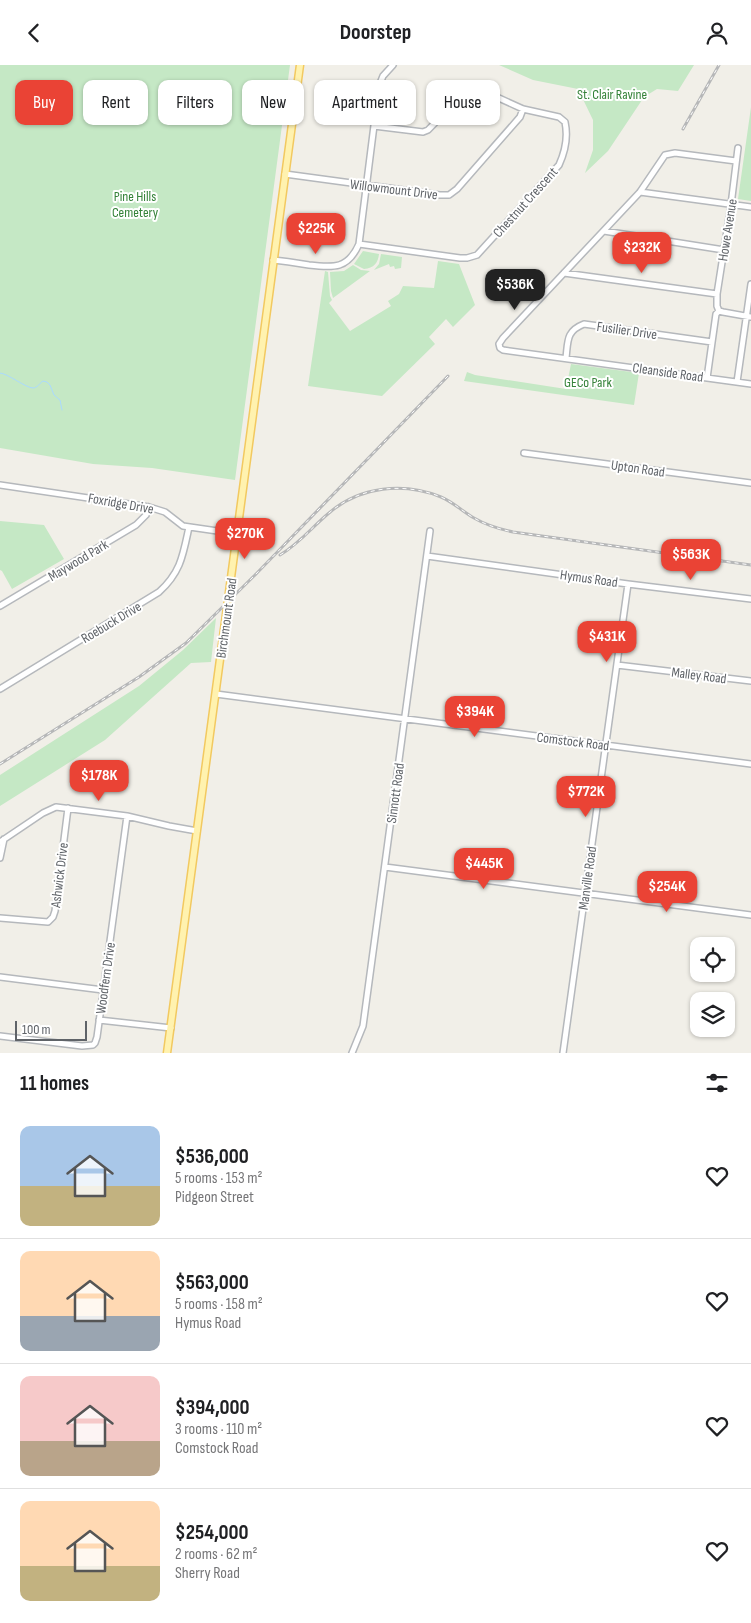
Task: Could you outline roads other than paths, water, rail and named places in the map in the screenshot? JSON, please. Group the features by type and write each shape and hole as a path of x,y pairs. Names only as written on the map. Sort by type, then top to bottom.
{"main road":[{"name":"Birchmount Road","path":"167,1053 300,65"}],"street":[{"path":"273,260 335,267 350,259 359,244 379,86 383,76 393,65"},
{"name":"Chestnut Crescent","path":"359,244 460,258 477,255 558,165 563,156 567,131 565,121 559,117 523,109 473,88 464,93 428,130 423,132 374,126"},
{"name":"Willowmount Drive","path":"285,174 366,186 449,195 457,189 520,117 523,109"},
{"name":"Howe Avenue","path":"707,378 716,313 721,312 717,306 717,294 732,205 738,148"},
{"path":"564,273 640,192 665,155 675,153 736,161"},
{"path":"640,192 751,207"},
{"path":"604,231 724,250"},
{"path":"564,273 717,294"},
{"name":"Cleanside Road","path":"564,273 503,338 499,344 500,348 503,350 751,384"},
{"path":"737,382 749,316 751,284"},
{"path":"721,312 749,316"},
{"name":"Fusilier Drive","path":"566,358 569,337 574,328 584,323 712,342"},
{"name":"Upton Road","path":"524,453 751,483"},
{"name":"Foxridge Drive","path":"0,485 149,507 165,512 183,526 238,534"},
{"name":"Maywood Park","path":"0,606 136,525 146,515 149,507"},
{"name":"Roebuck Drive","path":"0,689 159,592 172,579 179,567 189,527"},
{"name":"Sinnott Road","path":"352,1053 363,1026 430,531"},
{"name":"Hymus Road","path":"427,556 751,599"},
{"name":"Manville Road","path":"563,1053 628,583"},
{"name":"Malley Road","path":"617,665 751,681"},
{"name":"Comstock Road","path":"216,694 751,764"},
{"path":"0,857 2,841 53,808 60,807 127,817 197,831"},
{"name":"Ashwick Drive","path":"0,918 48,922 53,917 68,808"},
{"name":"Woodfern Drive","path":"0,1035 77,1046 90,1046 96,1041 127,817"},
{"path":"385,867 751,915"},
{"path":"0,977 103,991"},
{"path":"99,1019 171,1028"}],"waterway":[{"path":"0,373 33,388 43,381 47,382 54,395 60,400 62,410"}],"railway":[{"path":"683,129 719,65"},
{"path":"0,764 139,677 186,643 255,575 448,376"},
{"path":"280,555 341,504 368,492 397,488 427,492 441,497 493,527 513,532 751,565"}],"park label":[{"name":"St. Clair Ravine","path":"612,94"},
{"name":"Pine Hills Cemetery","path":"135,204"},
{"name":"GECo Park","path":"588,382"}]}
